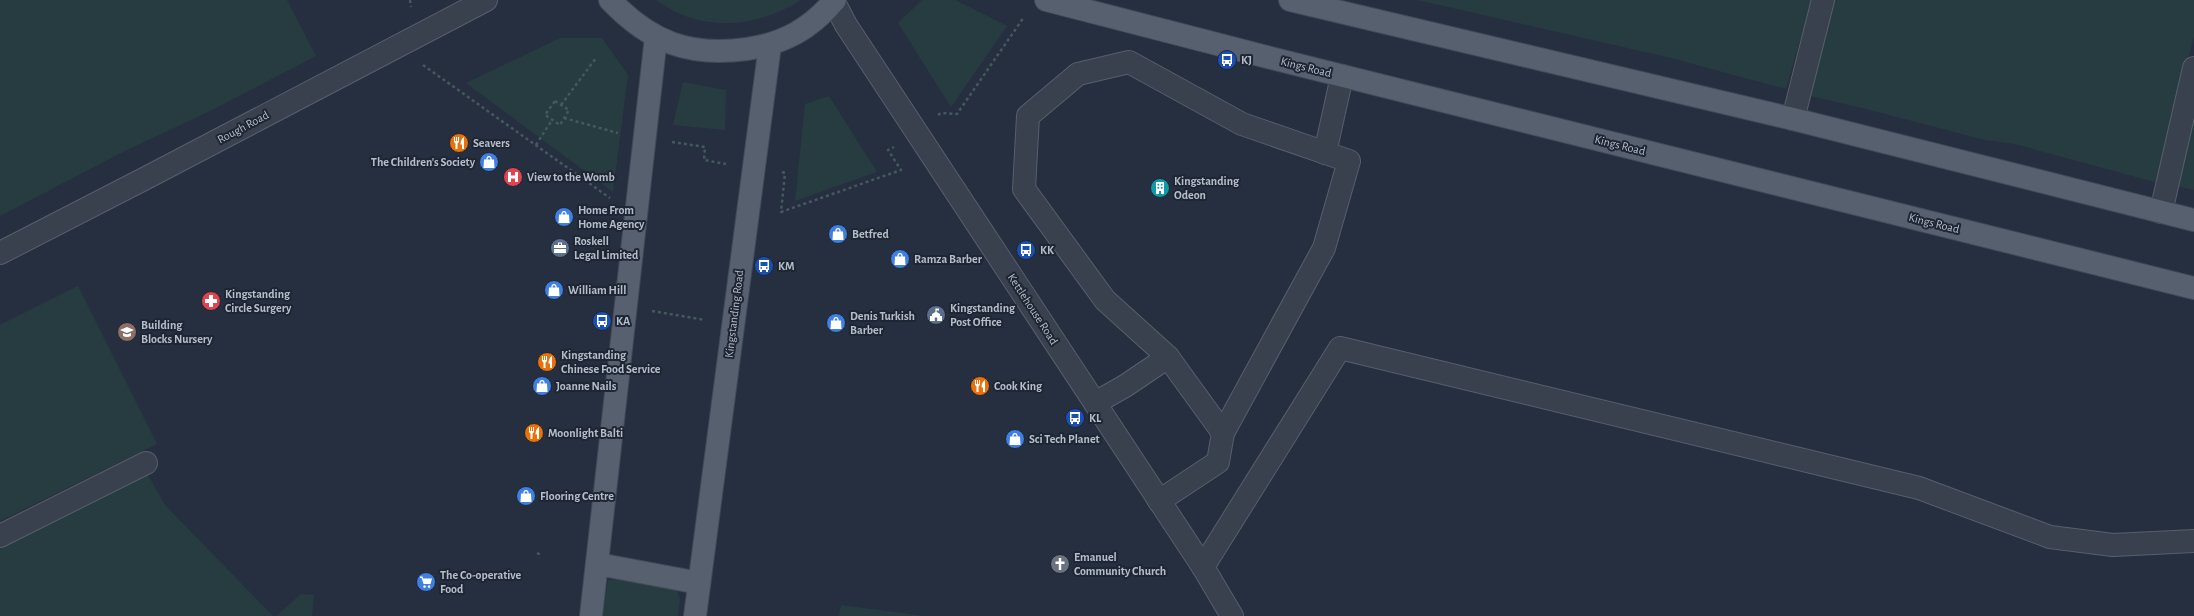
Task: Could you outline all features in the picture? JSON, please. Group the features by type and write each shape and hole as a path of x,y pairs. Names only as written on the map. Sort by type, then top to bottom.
{"main road":[{"path":"610,0 625,16 656,37 679,46 721,52 770,45 809,27 834,1"},
{"name":"Kings Road","path":"1046,0 1342,76 2194,288"},
{"path":"1290,0 1326,4 2194,220"},
{"path":"591,616 656,37"},
{"name":"Kingstanding Road","path":"695,616 770,45"},
{"path":"598,564 699,582"}],"street":[{"name":"Rough Road","path":"0,253 486,0"},
{"path":"1793,119 1823,0"},
{"name":"Kettlehouse Road","path":"834,1 846,24 1203,567 1232,616"},
{"path":"1159,501 1218,462 1223,434 1324,248 1349,161 1242,124 1129,62 1078,74 1028,116 1024,189 1105,300 1168,357 1223,434"},
{"path":"2161,212 2194,68"},
{"path":"1326,152 1342,76"},
{"path":"1203,567 1340,348 1919,488 2050,537 2113,545 2194,541"},
{"path":"1094,403 1125,386 1168,357"},
{"path":"0,536 146,463"}],"path":[{"path":"410,0 417,60 616,203"},
{"path":"564,118 616,133 706,147 704,160 786,173 781,212 901,170 888,150 918,132 941,113 957,114 1027,14"},
{"path":"561,105 596,58"},
{"path":"555,100 569,110 564,118 560,124 545,115 555,100"},
{"path":"536,145 552,120"},
{"path":"625,307 733,324"},
{"path":"537,553 539,554 539,558"}],"green space":[{"path":"0,0 287,0 316,56 212,110 121,153 0,216"},
{"path":"656,0 801,0 787,8 758,19 727,23 695,19 677,13"},
{"path":"922,0 955,0 1007,26 951,107 898,23"},
{"path":"1417,0 1812,0 1786,89 1667,57"},
{"path":"1831,0 2194,0 2194,36 2158,183 2015,144 1985,140 1806,95"},
{"path":"560,38 602,38 628,75 613,192 466,83"},
{"path":"683,82 726,90 725,130 673,125"},
{"path":"2194,93 2194,190 2173,185"},
{"path":"829,96 877,172 795,201 805,104"},
{"path":"78,286 157,444 0,521 0,325"},
{"path":"147,473 165,505 273,616 0,616 0,547"},
{"path":"618,579 677,590 680,600 678,616 603,616 608,580"},
{"path":"301,594 314,595 312,616 276,616"},
{"path":"841,605 925,616 839,616"}],"place":[{"name":"KJ","path":"1227,60"},
{"name":"Seavers","path":"459,143"},
{"name":"The Children's Society","path":"489,162"},
{"name":"View to the Womb","path":"513,177"},
{"name":"Kingstanding Odeon","path":"1160,188"},
{"name":"Home From Home Agency","path":"564,217"},
{"name":"Betfred","path":"838,234"},
{"name":"Roskell Legal Limited","path":"560,248"},
{"name":"KK","path":"1026,250"},
{"name":"Ramza Barber","path":"900,259"},
{"name":"KM","path":"764,266"},
{"name":"William Hill","path":"554,290"},
{"name":"Kingstanding Circle Surgery","path":"211,301"},
{"name":"Kingstanding Post Office","path":"936,315"},
{"name":"KA","path":"602,321"},
{"name":"Denis Turkish Barber","path":"836,323"},
{"name":"Building Blocks Nursery","path":"127,332"},
{"name":"Kingstanding Chinese Food Service","path":"547,362"},
{"name":"Joanne Nails","path":"542,386"},
{"name":"Cook King","path":"980,386"},
{"name":"KL","path":"1075,418"},
{"name":"Moonlight Balti","path":"534,433"},
{"name":"Sci Tech Planet","path":"1015,439"},
{"name":"Flooring Centre","path":"526,496"},
{"name":"Emanuel Community Church","path":"1060,564"},
{"name":"The Co-operative Food","path":"426,582"}]}
